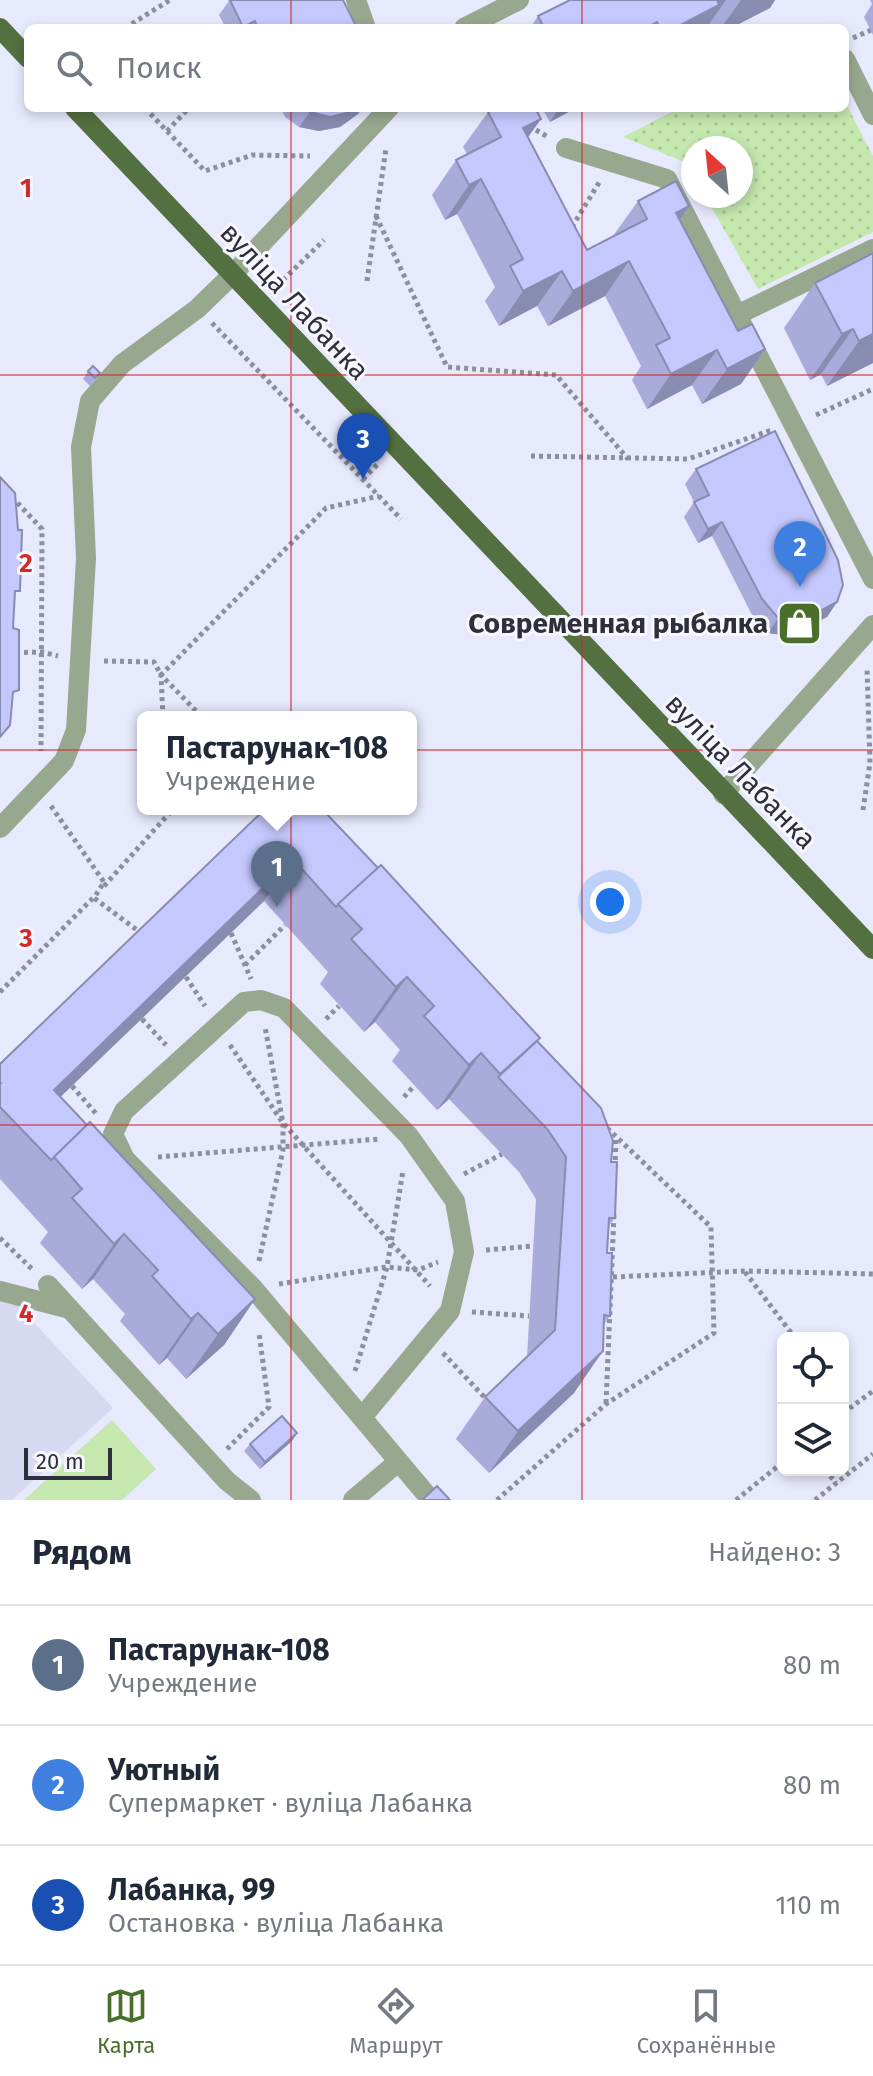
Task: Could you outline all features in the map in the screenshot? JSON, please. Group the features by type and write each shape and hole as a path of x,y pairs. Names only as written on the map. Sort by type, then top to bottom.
{"main road":[{"path":"0,28 24,54"},
{"name":"вуліца Лабанка","path":"79,112 873,949"}],"lane":[{"path":"356,0 364,24"},
{"path":"472,24 519,0"},
{"path":"849,67 873,115"},
{"path":"0,828 64,761 76,730 86,558 81,447 90,401 122,364 197,309 232,275 385,112"},
{"path":"566,148 667,179 873,579"},
{"path":"737,315 873,249"},
{"path":"831,552 854,542"},
{"path":"723,794 869,628"},
{"path":"363,1416 450,1311 464,1252 455,1201 409,1136 284,1008 261,1000 244,1002 216,1024 124,1111 113,1134 125,1159 253,1288 431,1500"},
{"path":"48,1285 213,1464 251,1500"},
{"path":"0,1291 70,1309"},
{"path":"353,1500 398,1462"}],"path":[{"path":"131,24 170,0"},
{"path":"149,112 205,171 252,155 343,157"},
{"path":"167,131 185,112"},
{"path":"516,119 566,148"},
{"path":"367,281 388,139"},
{"path":"566,237 611,162"},
{"path":"376,216 447,367 556,375 628,459"},
{"path":"283,280 324,240"},
{"path":"226,336 401,519"},
{"path":"531,456 688,459 793,423 873,389"},
{"path":"10,496 42,529 40,789 104,882 94,898"},
{"path":"163,711 161,675 326,508 379,496"},
{"path":"863,810 870,763 869,628"},
{"path":"0,653 31,652"},
{"path":"104,661 154,662 161,675 196,711"},
{"path":"0,992 94,898 165,815"},
{"path":"94,898 147,937"},
{"path":"245,965 285,925"},
{"path":"213,1464 269,1407 253,1288 283,1150 283,1123 261,1000 231,933"},
{"path":"186,977 283,1123 418,1270 450,1311 529,1316"},
{"path":"142,1019 179,1059"},
{"path":"72,1086 113,1134"},
{"path":"497,1500 606,1404 714,1333 715,1273 711,1227 604,1125"},
{"path":"125,1159 283,1150 409,1136 387,1267 347,1398"},
{"path":"615,1184 616,1137"},
{"path":"444,1185 502,1154"},
{"path":"606,1404 615,1199"},
{"path":"0,1238 48,1285"},
{"path":"253,1288 387,1267 418,1270 464,1252 533,1246"},
{"path":"745,1271 791,1332"},
{"path":"613,1277 745,1271 873,1274"},
{"path":"429,1337 492,1405"},
{"path":"849,1409 873,1391"},
{"path":"815,1500 873,1454"},
{"path":"738,1499 777,1467"},
{"path":"830,1476 836,1483"}],"shaded area":[{"path":"0,1286 113,1408 12,1500 0,1500"}],"green space":[{"path":"849,110 873,156 873,232 758,289 712,208 753,208 753,136 681,136 681,161 623,137 671,112"},
{"path":"112,1420 156,1469 122,1500 24,1500"}],"building":[{"path":"230,0 343,0 355,24 256,24 255,21 242,24"},
{"path":"570,0 717,0 719,5 683,24 542,24 538,16"},
{"path":"310,112 350,112 330,117"},
{"path":"488,112 537,112 541,119 523,128 587,250 647,219 638,201 676,181 681,191 681,208 685,208 676,213 738,331 752,324 765,349 727,369 717,350 671,374 656,345 670,338 629,261 573,291 562,271 523,291 510,266 523,259 481,179 469,185 456,160 501,137"},
{"path":"873,253 873,334 859,341 853,329 842,334 815,283"},
{"path":"93,366 100,373 95,378 88,371"},
{"path":"775,431 838,560 843,585 837,602 799,622 778,618 762,599 722,522 708,529 694,502 709,495 696,469"},
{"path":"0,477 15,493 18,530 22,530 20,591 15,591 13,628 19,630 19,690 13,692 10,725 0,737"},
{"path":"259,815 328,815 378,868 336,907 293,859 54,1090 87,1125 51,1160 0,1107 0,1064"},
{"path":"381,865 540,1038 500,1074 481,1053 469,1065 424,1016 434,1006 407,977 396,987 351,939 362,929 338,904"},
{"path":"537,1041 601,1108 613,1141 611,1162 617,1162 615,1218 609,1218 607,1253 612,1253 610,1316 604,1315 603,1351 518,1431 485,1397 555,1330 566,1157 548,1130 498,1077"},
{"path":"90,1122 255,1299 218,1334 198,1313 191,1319 152,1276 158,1270 124,1234 114,1244 72,1198 82,1189 54,1157"},
{"path":"282,1416 297,1433 265,1462 250,1444"},
{"path":"437,1486 450,1500 422,1500"}],"place":[{"name":"Лабанка, 99","path":"363,479"},
{"name":"Уютный","path":"800,587"},
{"name":"Современная рыбалка","path":"799,623"},
{"name":"Пастарунак-108","path":"277,907"}]}
